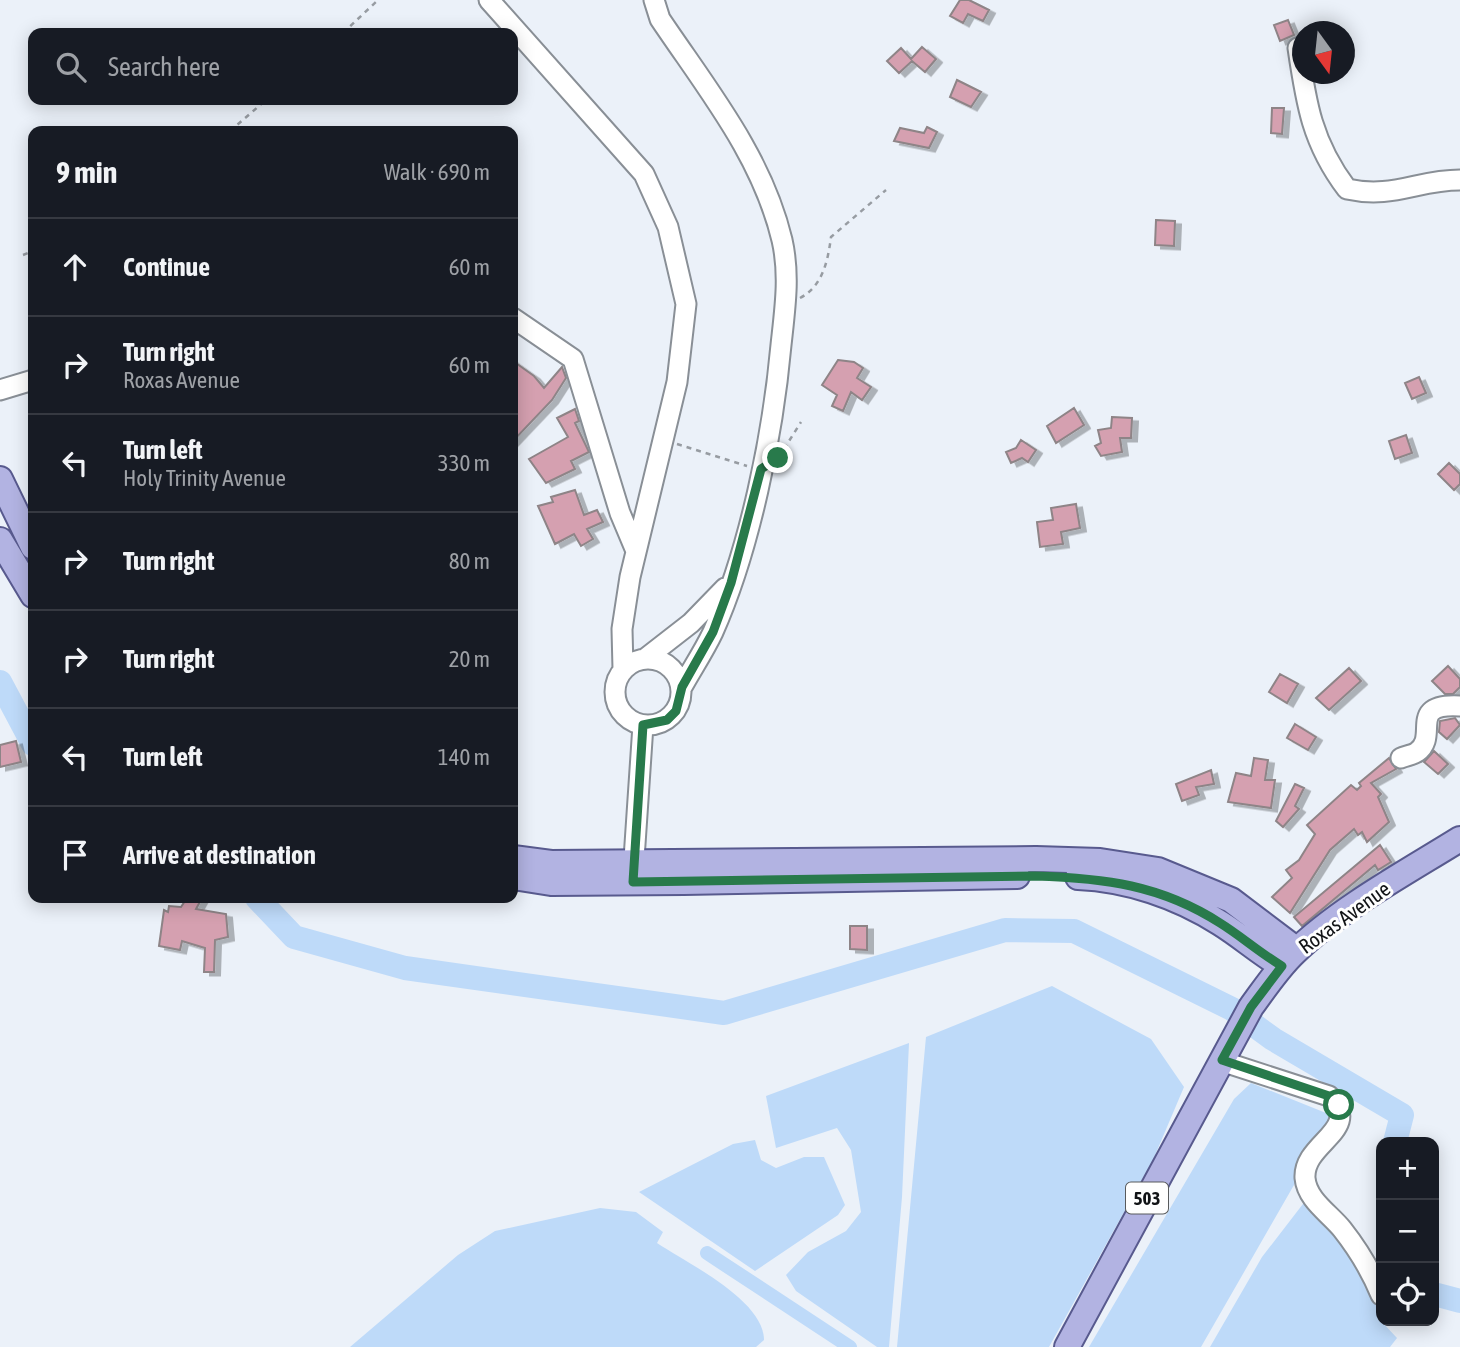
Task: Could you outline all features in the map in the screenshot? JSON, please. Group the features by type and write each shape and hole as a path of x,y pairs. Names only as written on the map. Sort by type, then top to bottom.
{"main road":[{"path":"0,479 28,537"},
{"path":"0,540 28,587"},
{"name":"Roxas Avenue","path":"1067,1347 1251,1007 1289,958 1368,897 1460,839"},
{"path":"518,859 633,872"},
{"path":"518,878 551,883 633,872 1036,859 1100,861 1231,900 1289,958"}],"street":[{"path":"489,0 514,28"},
{"path":"518,33 644,174 668,226 686,304 677,382 636,551 622,629 623,669 615,689 617,706 631,721 643,725 667,720 681,700 682,687 713,632 731,583 761,469 777,392 788,273 760,177 746,147 660,19 654,0"},
{"path":"1303,84 1308,114 1328,163 1347,188 1368,193 1393,192 1460,180"},
{"path":"518,321 573,359 620,513 636,551"},
{"path":"0,390 28,382"},
{"path":"623,669 646,658 691,623 731,583"},
{"path":"646,658 670,666 682,687"},
{"path":"1401,758 1417,752 1421,746 1432,710 1441,705 1460,706"},
{"path":"633,872 643,725"},
{"path":"1225,1055 1329,1096 1339,1105 1339,1126 1313,1153 1305,1173 1307,1190 1343,1230 1376,1286"}],"path":[{"path":"348,28 378,0"},
{"path":"236,126 260,105"},
{"path":"785,306 812,292 828,262 831,237 886,190"},
{"path":"23,255 28,253"},
{"path":"663,439 720,459 761,469 778,458 801,422"}],"water":[{"path":"1052,986 1151,1039 1184,1087 1153,1160 1049,1347 897,1347 926,1037"},
{"path":"909,1043 902,1197 889,1347 877,1347 796,1291 786,1275 808,1252 846,1231 861,1212 851,1150 837,1128 776,1148 766,1096"},
{"path":"1251,1083 1331,1115 1321,1138 1201,1347 1089,1347 1234,1099"},
{"path":"755,1140 761,1160 776,1168 804,1157 824,1157 845,1205 838,1215 755,1271 639,1192 733,1144"},
{"path":"1306,1200 1361,1271 1376,1299 1376,1326 1386,1326 1397,1338 1390,1347 1210,1347 1262,1257"},
{"path":"600,1208 636,1212 663,1232 657,1243 738,1297 761,1325 764,1340 756,1347 350,1347 458,1255 495,1231"}],"building":[{"path":"960,0 969,0 989,10 983,21 968,14 963,23 950,16"},
{"path":"1288,20 1292,36 1280,41 1274,25"},
{"path":"922,47 936,59 925,72 912,61 899,73 887,61 901,48 911,59"},
{"path":"957,80 981,92 971,107 950,97"},
{"path":"1272,108 1284,108 1282,134 1271,133"},
{"path":"927,127 937,132 929,148 894,141 900,128 924,133"},
{"path":"1156,220 1175,221 1174,246 1155,245"},
{"path":"838,360 854,362 863,368 857,378 871,387 862,400 851,392 843,411 832,406 837,395 822,385"},
{"path":"518,365 534,376 544,388 562,367 566,378 552,400 518,436"},
{"path":"1419,377 1426,393 1412,399 1405,383"},
{"path":"1074,408 1084,425 1056,443 1047,426"},
{"path":"575,409 579,421 575,423 589,452 571,461 575,469 546,483 529,459 568,437 557,418"},
{"path":"1112,417 1132,418 1131,438 1120,438 1122,452 1101,456 1095,446 1101,443 1098,430 1111,428"},
{"path":"1406,435 1412,453 1395,459 1389,441"},
{"path":"1021,440 1036,450 1028,462 1022,458 1011,463 1006,452 1016,448"},
{"path":"1449,463 1460,474 1460,484 1454,490 1438,474"},
{"path":"575,490 584,515 597,510 603,522 587,529 593,539 581,546 574,534 555,544 538,506 553,502 551,497"},
{"path":"1076,504 1080,528 1061,532 1063,544 1040,547 1037,522 1053,520 1051,508"},
{"path":"1448,666 1460,679 1460,687 1453,694 1445,694 1432,681"},
{"path":"1349,668 1361,681 1329,710 1316,698"},
{"path":"1280,674 1298,684 1287,703 1269,692"},
{"path":"1455,718 1460,725 1447,739 1439,732 1440,721"},
{"path":"1295,724 1316,737 1308,750 1287,738"},
{"path":"16,741 21,762 0,767 0,745"},
{"path":"1434,751 1448,764 1438,774 1424,762"},
{"path":"1254,758 1268,760 1265,780 1275,780 1271,808 1228,802 1236,773 1251,776"},
{"path":"1389,758 1396,769 1371,783 1381,794 1378,797 1389,822 1367,842 1362,832 1358,835 1354,829 1330,850 1290,913 1272,897 1292,878 1286,870 1299,860 1315,834 1307,825 1351,785 1357,790 1361,786 1359,783"},
{"path":"1211,770 1214,784 1196,787 1199,795 1182,801 1176,784"},
{"path":"1295,784 1304,788 1295,806 1299,809 1283,827 1276,821"},
{"path":"1380,845 1391,862 1378,870 1375,865 1302,926 1294,917"},
{"path":"184,903 199,903 196,909 226,914 228,937 215,940 214,972 204,972 205,948 182,941 180,950 159,946 164,910 168,912 169,906 181,907"},
{"path":"850,926 867,926 867,950 850,949"}],"waterway":[{"path":"0,682 28,735"},
{"path":"262,903 294,937 405,968 724,1013 1005,930 1074,931 1232,1009 1273,1039 1402,1115 1396,1137"},
{"path":"707,1253 850,1347"},
{"path":"1439,1295 1460,1301"}],"route":[{"path":"778,458 761,469 731,583 713,632 682,687 681,700 676,711 667,720 655,725 643,725 633,882 1035,876 1099,878 1150,888 1218,922 1282,966 1251,1007 1222,1060 1329,1096 1339,1105"}]}
